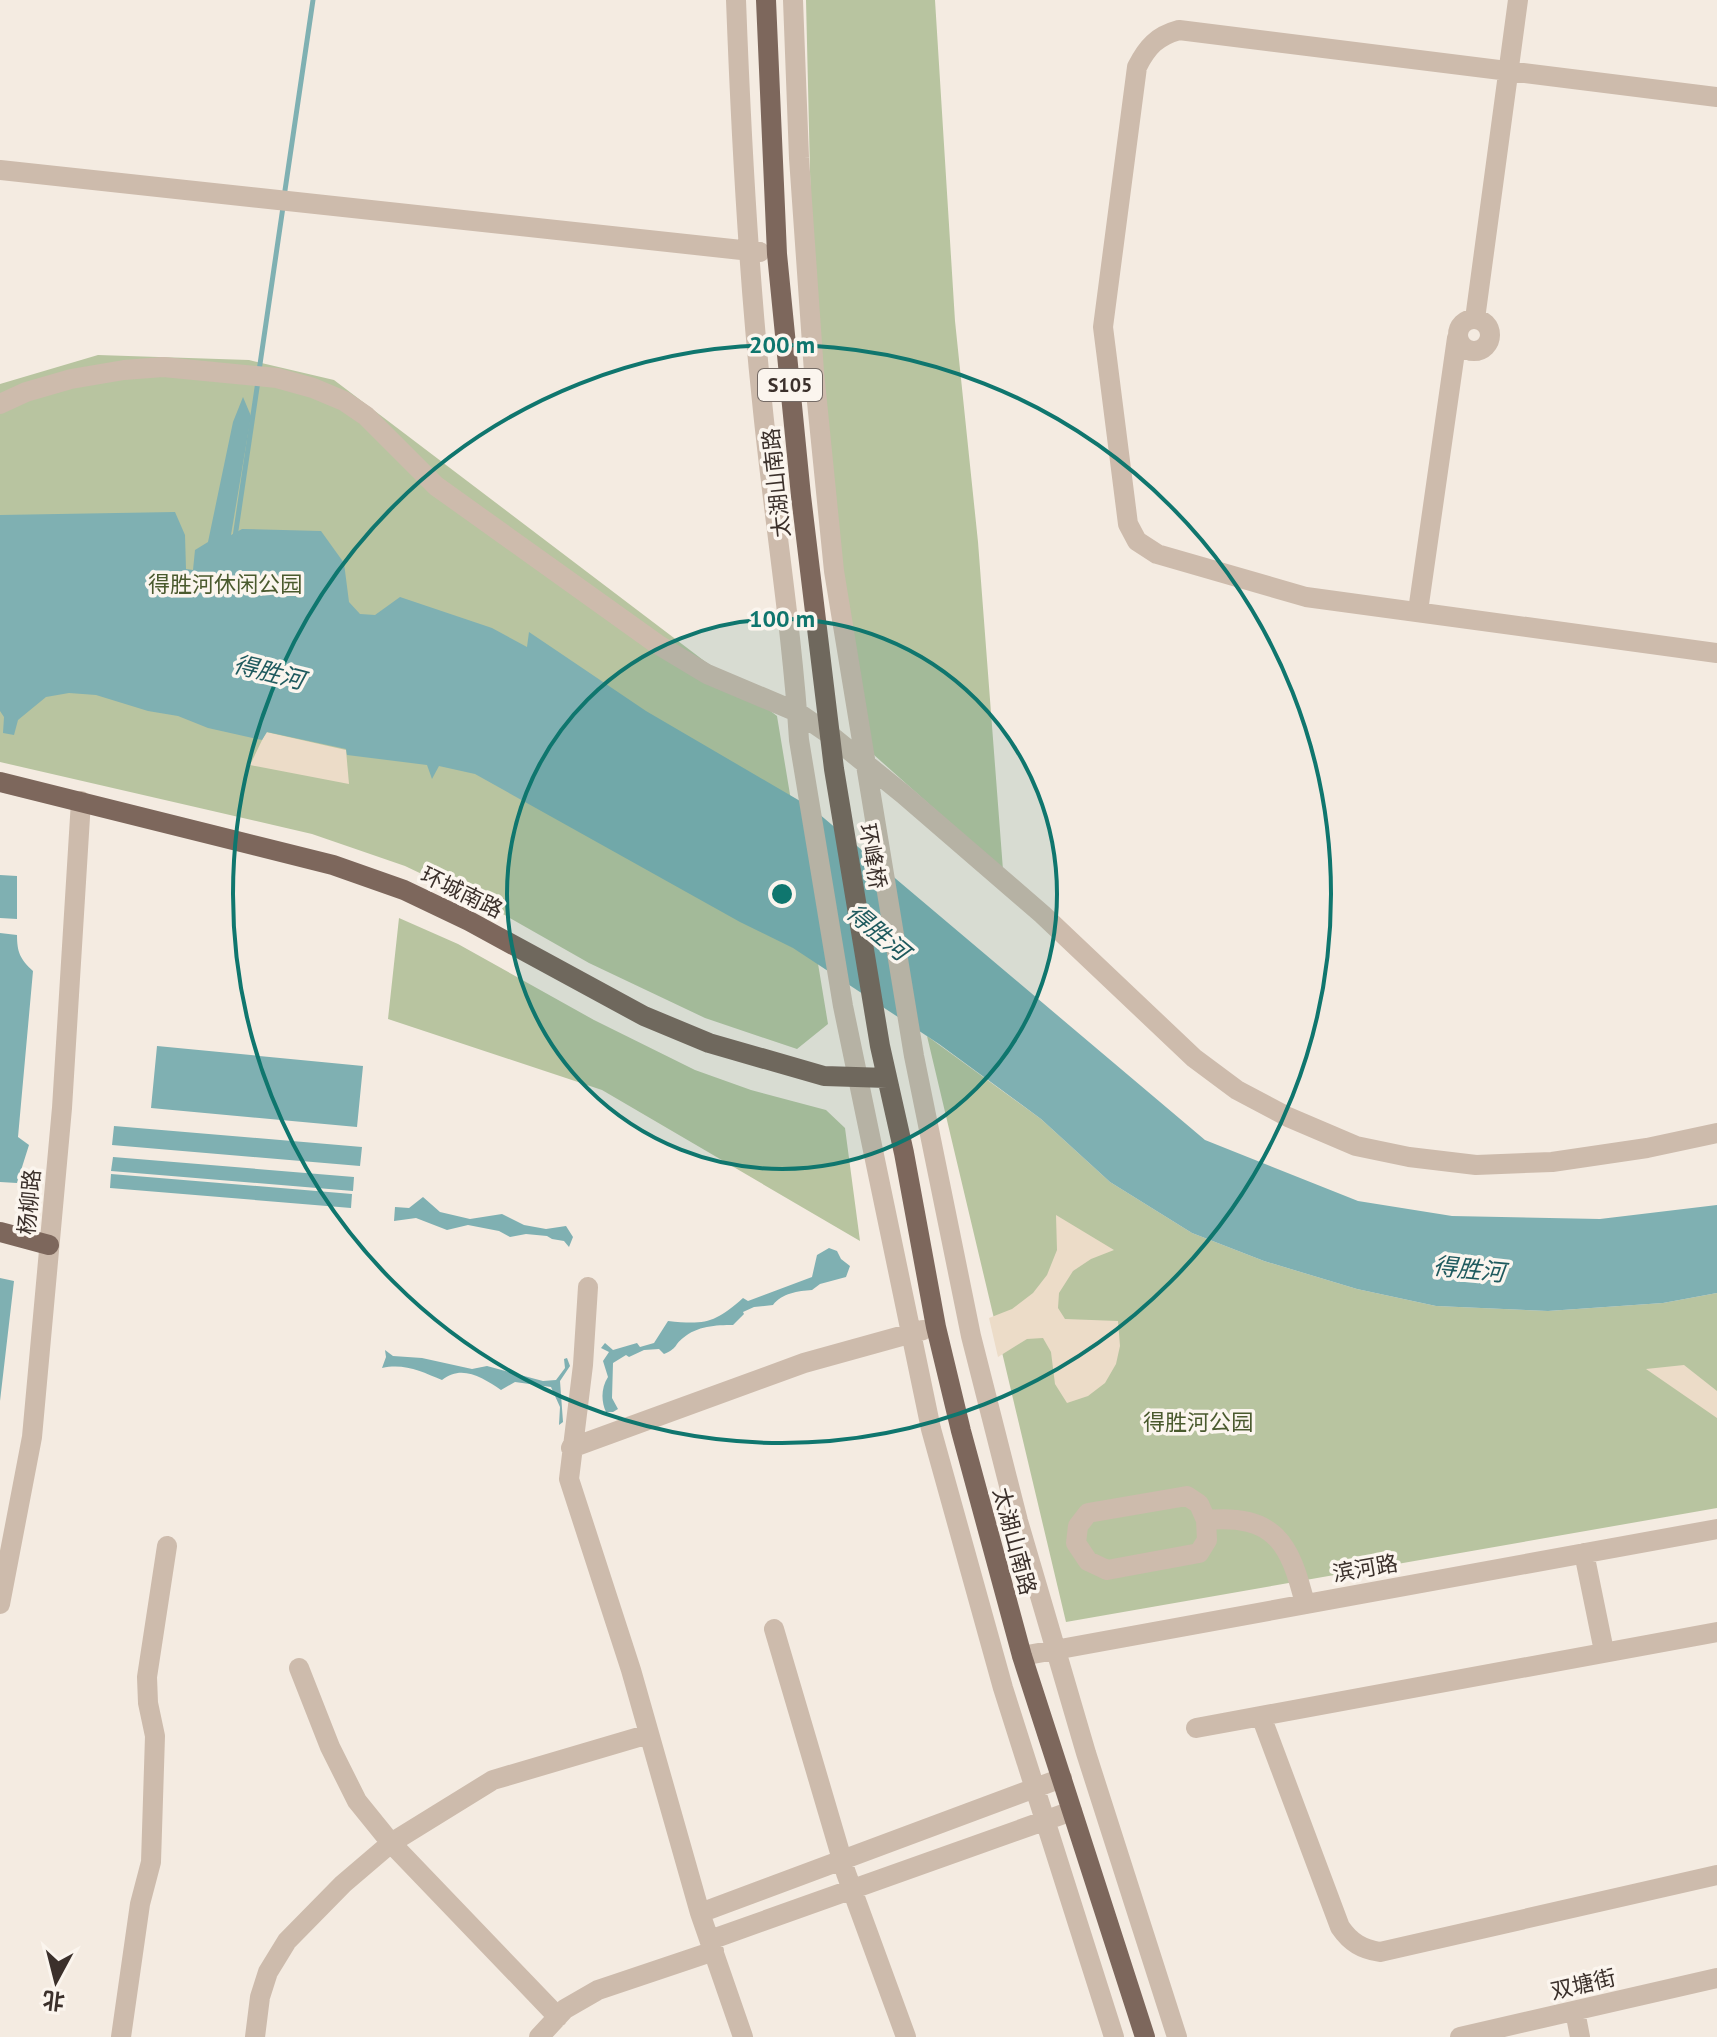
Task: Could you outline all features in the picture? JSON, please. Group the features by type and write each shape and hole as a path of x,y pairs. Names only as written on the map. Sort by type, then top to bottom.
{"main road":[{"name":"太湖山南路","path":"766,0 777,254 834,769"},
{"name":"环峰桥","path":"834,769 880,1046"},
{"name":"环城南路","path":"0,782 333,865 404,890 469,921 644,1016 709,1043 824,1076 887,1078"},
{"name":"太湖山南路","path":"880,1046 936,1327 961,1431 1022,1656 1145,2037"},
{"path":"0,1232 49,1245"}],"street":[{"path":"736,0 761,397 799,740 843,1006 910,1334 951,1506 1034,1789 1114,2037"},
{"path":"793,0 799,158 814,372 834,571 914,1056 971,1336 1018,1521 1054,1650 1177,2037"},
{"path":"1475,319 1518,0"},
{"path":"1717,97 1179,30 1163,35 1151,44 1137,67 1103,327 1128,524 1137,541 1157,554 1306,597 1717,653"},
{"path":"0,170 777,254"},
{"path":"1418,611 1457,338 1461,324 1475,319 1485,323 1490,332 1486,347 1477,352 1467,350 1457,338"},
{"path":"0,404 26,392 71,379 163,367 277,378 344,401 366,416 436,486 657,644 707,674 797,712 829,734 1042,914 1194,1058 1237,1090 1288,1117 1356,1146 1409,1157 1476,1165 1552,1162 1647,1148 1717,1133"},
{"name":"杨柳路","path":"0,1602 32,1437 65,1076 81,801"},
{"path":"588,1287 583,1365 569,1479 649,1734 700,1913 743,2037"},
{"path":"571,1448 804,1363 936,1327"},
{"path":"1187,1496 1199,1504 1206,1520 1207,1540 1199,1553 1107,1570 1088,1561 1076,1543 1078,1526 1088,1513 1187,1496"},
{"path":"1206,1520 1253,1522 1283,1542 1296,1565 1305,1604"},
{"name":"滨河路","path":"1022,1656 1717,1529"},
{"path":"121,2037 140,1904 151,1862 155,1736 148,1703 147,1677 167,1546"},
{"path":"1584,1553 1604,1651"},
{"path":"774,1629 852,1889 906,2037"},
{"path":"1196,1728 1717,1632"},
{"path":"299,1668 330,1747 357,1801 391,1843 558,2017"},
{"path":"1261,1716 1340,1927 1349,1940 1366,1950 1380,1952 1717,1875"},
{"path":"255,2037 260,1997 268,1972 287,1941 343,1884 391,1843 493,1780 649,1734"},
{"path":"700,1913 1062,1778"},
{"path":"539,2037 565,2009 598,1990 852,1889 1072,1811"},
{"name":"双塘街","path":"1460,2037 1717,1978"},
{"path":"1575,2011 1580,2037"}],"green space":[{"path":"806,0 935,0 955,321 978,542 1003,870 855,738 812,257"},
{"name":"得胜河休闲公园","path":"98,355 249,360 334,380 777,716 828,1024 797,1049 705,1018 589,963 487,905 405,866 312,834 0,762 0,384"},
{"path":"399,918 458,944 594,1020 695,1070 751,1090 826,1110 845,1128 860,1241 602,1090 388,1019"},
{"name":"得胜河公园","path":"927,1036 1041,1119 1110,1182 1192,1233 1264,1261 1357,1289 1436,1306 1548,1311 1663,1303 1717,1293 1717,1508 1066,1622"}],"shaded area":[{"path":"266,732 346,750 349,784 250,765"},
{"path":"1056,1215 1114,1250 1091,1259 1073,1271 1059,1293 1058,1308 1065,1319 1118,1321 1120,1346 1116,1364 1105,1383 1088,1396 1067,1403 1055,1384 1051,1352 1043,1338 1027,1339 998,1357 989,1318 1012,1309 1033,1293 1047,1275 1057,1250"},
{"path":"1684,1365 1717,1391 1717,1418 1646,1369"}],"water":[{"name":"得胜河","path":"243,397 251,416 231,535 242,529 321,531 344,563 349,602 360,614 375,615 400,597 492,628 527,647 529,632 646,711 812,808 1205,1140 1358,1201 1452,1216 1600,1219 1717,1205 1717,1293 1663,1303 1548,1311 1436,1306 1357,1289 1264,1261 1192,1233 1110,1182 1041,1119 939,1044 793,948 740,922 475,774 439,766 432,779 427,765 347,755 346,749 267,732 262,740 208,728 178,716 148,711 96,695 69,693 46,697 18,720 14,735 3,733 4,717 0,711 0,515 175,512 185,535 186,569 193,570 195,550 208,542 233,422"},
{"path":"0,875 17,876 17,919 0,918"},
{"path":"0,933 17,935 20,955 33,971 18,1137 29,1145 17,1183 0,1182"},
{"path":"157,1046 363,1066 357,1127 151,1108"},
{"path":"114,1126 362,1147 360,1166 112,1145"},
{"path":"113,1157 354,1177 353,1191 111,1171"},
{"path":"111,1174 352,1194 351,1208 110,1188"},
{"path":"423,1197 440,1212 470,1219 502,1214 524,1225 546,1229 566,1226 573,1237 569,1247 564,1241 547,1236 526,1234 510,1237 499,1231 468,1225 447,1230 416,1218 394,1221 395,1207 409,1208"},
{"path":"829,1248 837,1251 850,1266 846,1277 820,1284 812,1290 786,1295 773,1305 754,1307 743,1312 733,1325 694,1331 664,1354 659,1349 644,1350 613,1363 612,1398 618,1409 606,1412 602,1394 608,1377 603,1361 609,1352 601,1348 605,1343 613,1350 637,1343 640,1347 654,1343 668,1321 691,1323 709,1320 725,1313 743,1298 748,1301 812,1277 817,1255"},
{"path":"0,1278 14,1281 0,1401"},
{"path":"385,1350 393,1356 422,1358 472,1369 487,1366 543,1381 556,1380 565,1368 564,1359 567,1358 570,1366 560,1381 563,1422 559,1425 560,1407 551,1387 515,1382 501,1390 472,1374 457,1373 442,1380 406,1367 382,1368"}],"waterway":[{"path":"284,197 313,0"},
{"path":"259,371 283,207"},
{"path":"235,537 258,381"}]}
